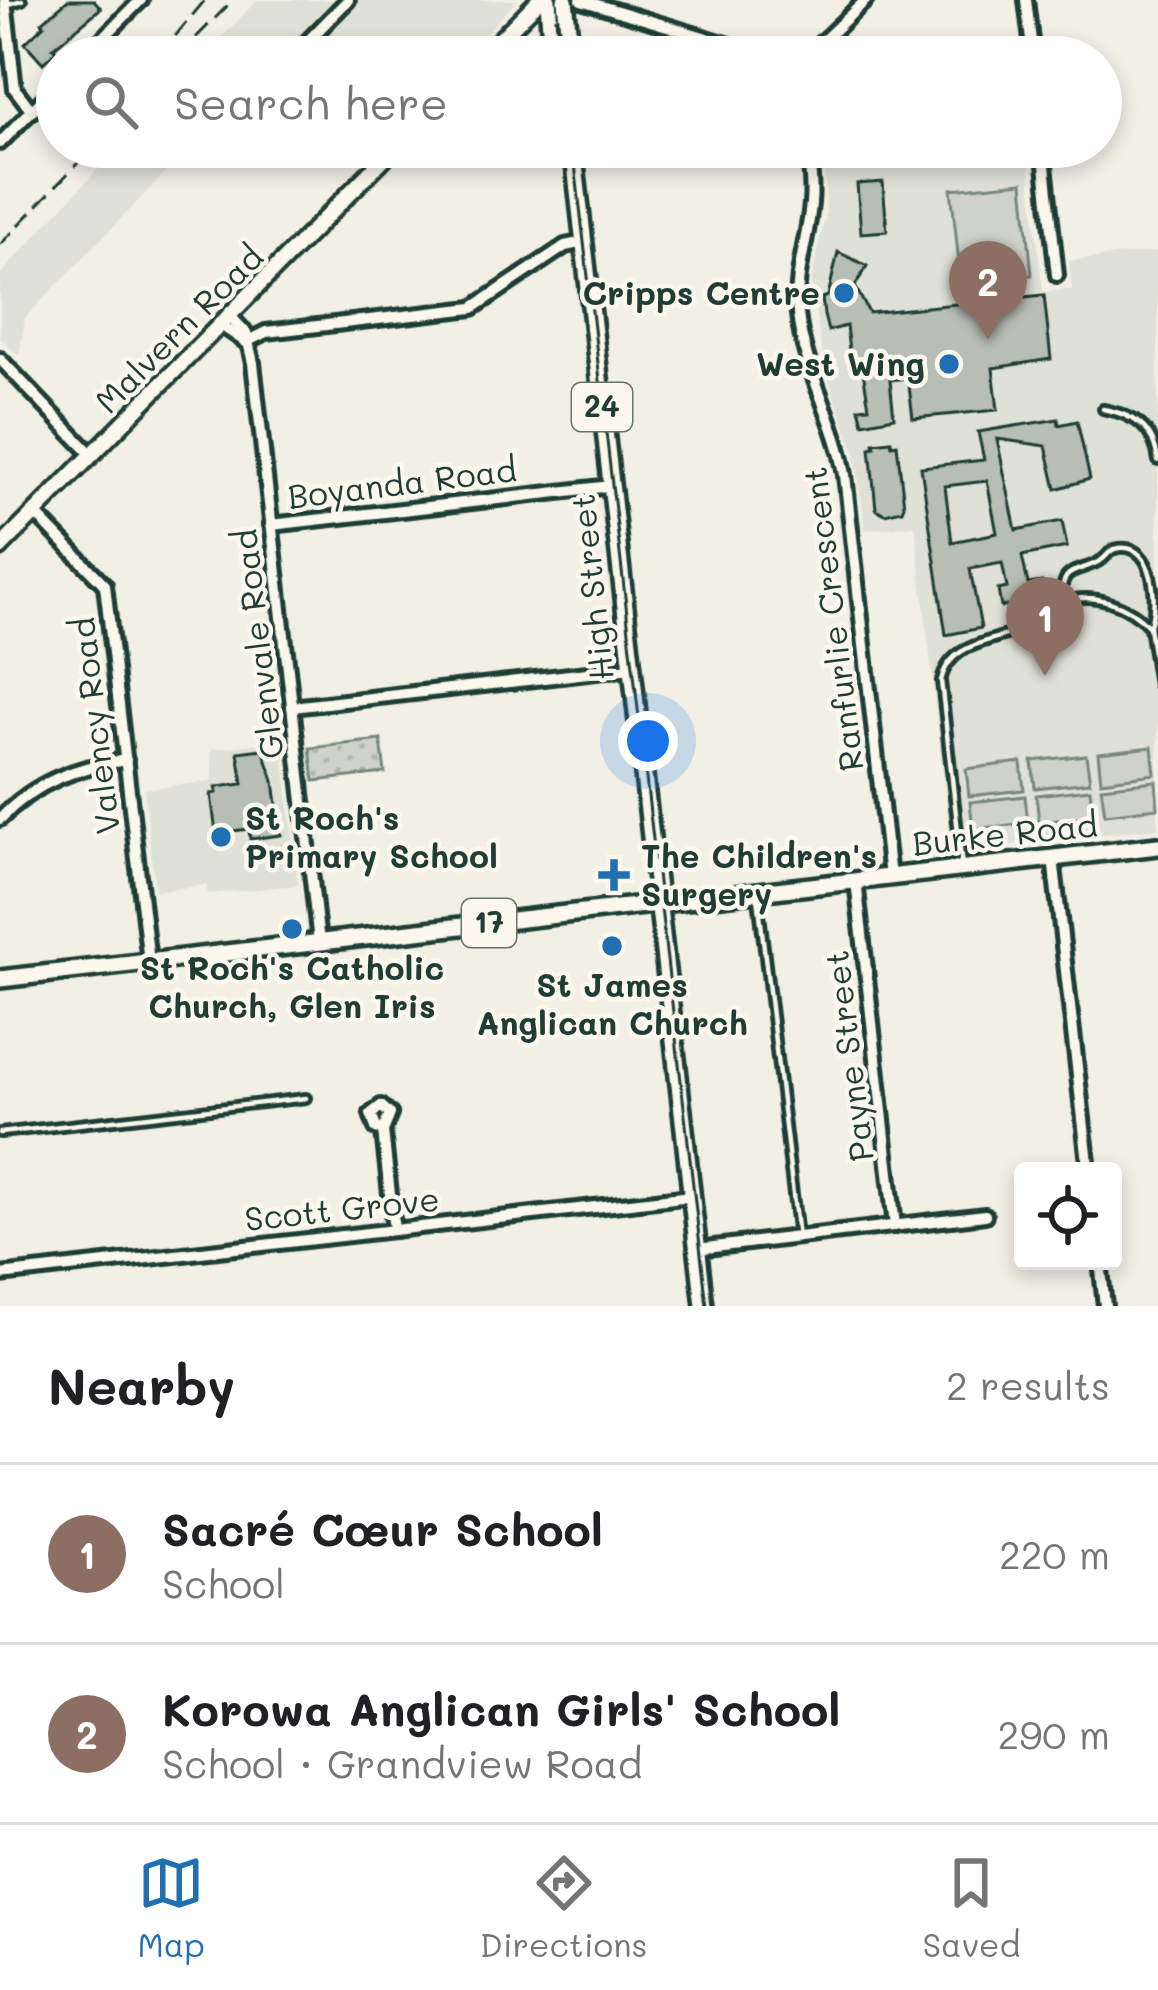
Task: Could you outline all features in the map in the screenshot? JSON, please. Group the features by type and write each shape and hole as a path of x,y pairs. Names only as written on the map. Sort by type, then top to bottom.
{"main road":[{"path":"504,36 539,0"},
{"path":"548,0 551,36"},
{"path":"565,0 569,36"},
{"name":"Malvern Road","path":"0,548 374,168"},
{"name":"High Street","path":"575,168 704,1306"},
{"name":"Burke Road","path":"0,979 1158,846"}],"street":[{"path":"105,36 141,0"},
{"path":"313,36 348,0"},
{"path":"581,0 700,36"},
{"path":"828,36 866,0"},
{"path":"1026,0 1030,36"},
{"path":"6,3 15,88 32,110"},
{"path":"0,142 36,106"},
{"name":"Ranfurlie Crescent","path":"810,168 812,195 796,280 798,319 812,376 843,460 890,877"},
{"path":"1045,168 1058,275"},
{"path":"225,320 246,342 266,332 473,308 565,245 584,242"},
{"name":"Glenvale Road","path":"246,342 253,363 320,942"},
{"path":"0,359 92,455"},
{"name":"Boyanda Road","path":"271,525 611,487"},
{"name":"Valency Road","path":"34,513 105,585 149,962"},
{"path":"292,707 631,668"},
{"path":"0,819 51,780 126,760"},
{"path":"1053,858 1089,1162"},
{"name":"Payne Street","path":"856,880 895,1226"},
{"path":"383,1131 394,1230"},
{"name":"Scott Grove","path":"0,1275 691,1196"},
{"path":"697,1249 985,1215"},
{"path":"1101,1270 1105,1306"}],"lane":[{"path":"6,3 22,0"},
{"path":"1103,409 1137,419 1156,442 1158,461"},
{"path":"1064,602 1064,580 1117,548 1137,554 1155,576 1156,610 1149,627 1158,685"},
{"path":"962,868 942,675 951,658 1025,628 1064,602 1114,603 1135,613 1149,627"},
{"path":"758,892 798,1237"},
{"path":"0,1133 306,1098"}],"shaded area":[{"path":"257,0 517,0 483,36 223,36"},
{"path":"99,168 170,168 25,318 19,356 0,338 0,275"},
{"path":"824,168 1029,168 1043,292 1072,289 1069,261 1158,251 1158,828 952,851 915,525 865,530 855,452 824,367 811,283 826,212"},
{"path":"1023,182 1032,275 961,282 951,189"},
{"path":"381,740 385,773 314,781 310,748"},
{"name":"St Roch's Primary School","path":"282,741 298,885 208,894 206,885 155,891 144,789 213,781 211,749"},
{"path":"1152,747 1155,774 1101,781 1098,753"},
{"path":"1086,755 1090,782 1035,788 1032,761"},
{"path":"1021,762 1024,790 969,796 966,769"},
{"path":"1156,781 1158,808 1105,814 1101,787"},
{"path":"1090,789 1093,816 1039,822 1036,795"},
{"path":"1025,796 1028,823 973,829 970,802"}],"building":[{"path":"68,0 94,0 101,8 67,36 36,36 36,55 25,43"},
{"path":"883,182 887,231 861,233 857,184"},
{"path":"838,252 867,266 855,286 869,313 1044,295 1051,359 993,368 998,410 913,418 908,378 890,380 894,417 863,423 859,408 869,407 862,366 851,367 846,326 828,331 824,315 822,298 828,296"},
{"path":"1058,419 1059,425 1077,421 1090,479 1056,489 1046,446 997,439 1016,530 1062,521 1067,547 1022,556 1028,584 1042,582 1045,598 1031,601 1032,614 1013,618 1011,605 1001,607 998,590 1007,588 1002,563 970,569 981,628 946,635 921,467 984,460 978,432","holes":["987,481 997,533 952,542 945,486"]},
{"path":"891,441 897,444 904,505 902,510 885,514 876,509 870,448"},
{"path":"263,749 274,781 281,835 250,839 249,829 216,833 211,794 217,793 216,787 243,784 238,752"}],"tram line":[{"path":"556,18 558,36"},
{"path":"575,168 707,1306"}],"railway":[{"path":"175,36 205,0"},
{"path":"198,36 233,0"},
{"path":"0,245 73,168"}],"place":[{"name":"Cripps Centre","path":"844,293"},
{"name":"Korowa Anglican Girls' School","path":"988,340"},
{"name":"West Wing","path":"949,364"},
{"name":"Sacré Cœur School","path":"1045,676"},
{"name":"St Roch's Primary School","path":"221,837"},
{"name":"The Children's Surgery","path":"614,875"},
{"name":"St Roch's Catholic Church, Glen Iris","path":"292,929"},
{"name":"St James Anglican Church","path":"612,946"}]}
